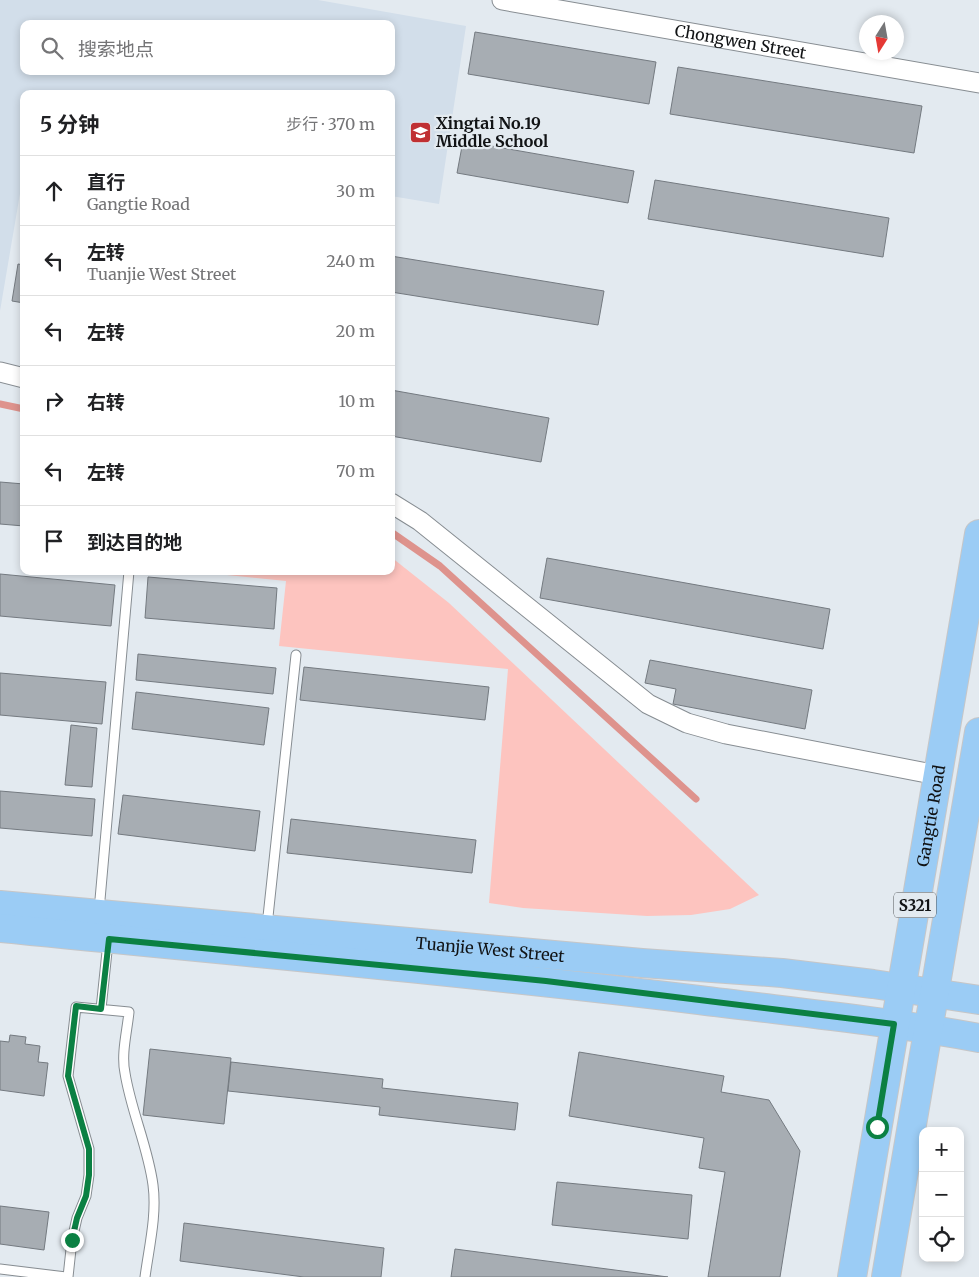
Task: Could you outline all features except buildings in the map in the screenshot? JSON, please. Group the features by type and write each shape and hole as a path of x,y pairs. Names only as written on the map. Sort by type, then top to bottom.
{"main road":[{"name":"Gangtie Road","path":"852,1277 979,534"},
{"name":"Gangtie Road","path":"886,1277 979,732"},
{"name":"Tuanjie West Street","path":"0,905 782,973 934,992 979,1000"},
{"name":"Tuanjie West Street","path":"0,928 546,981 894,1024 979,1038"}],"street":[{"name":"Chongwen Street","path":"502,0 979,83"},
{"path":"0,372 20,377"},
{"path":"395,505 420,521 648,704 687,723 726,734 938,775"}],"lane":[{"path":"99,914 129,575"},
{"path":"266,929 296,656"},
{"path":"101,1009 109,939"},
{"path":"0,1269 67,1277 75,1225 86,1196 89,1175 89,1149 68,1076 76,1006 129,1012 124,1072 153,1184 154,1203 145,1277"}],"shaded area":[{"name":"Xingtai No.19 Middle School","path":"0,0 318,0 466,26 439,204 395,197 395,90 20,90 20,194 0,311"},
{"path":"395,560 449,603 759,895 730,909 691,915 647,916 523,908 489,903 508,669 279,646 286,581 227,575 395,575"}],"waterway":[{"path":"0,404 20,408"},
{"path":"395,535 440,566 696,799"}],"place":[{"name":"Xingtai No.19 Middle School","path":"420,132"}],"route":[{"path":"72,1240 77,1218 86,1196 89,1175 89,1149 68,1076 76,1006 101,1009 109,939 546,981 894,1024 877,1127"}]}
